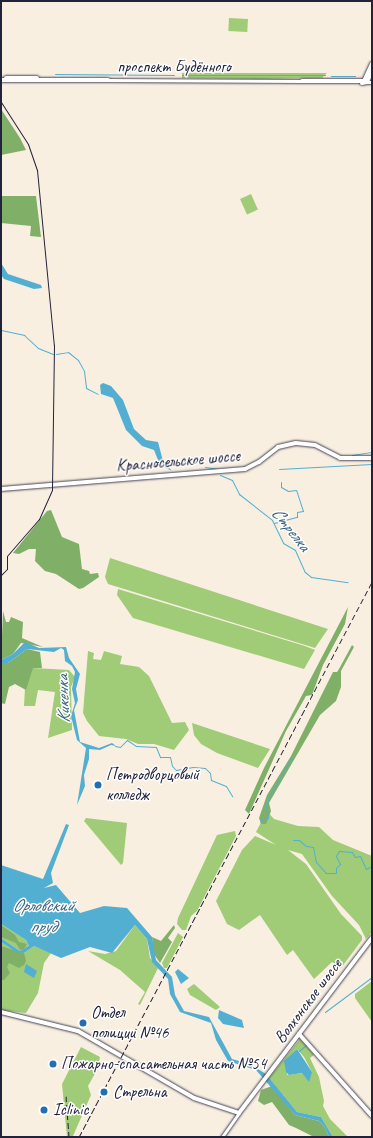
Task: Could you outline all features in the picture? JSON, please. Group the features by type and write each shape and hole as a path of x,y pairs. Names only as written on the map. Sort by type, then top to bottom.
{"main road":[{"path":"369,79 372,64"},
{"name":"проспект Будённого","path":"1,79 108,80"},
{"name":"проспект Будённого","path":"302,81 369,79"},
{"name":"Красносельское шоссе","path":"1,490 245,469 259,462 278,447 296,443 315,445 340,458 372,458"},
{"name":"Волхонское шоссе","path":"239,1114 372,938"},
{"path":"1,1012 78,1031 194,1098 239,1114"},
{"path":"299,1034 372,1116"}],"street":[{"name":"проспект Будённого","path":"108,80 302,81"},
{"name":"Волхонское шоссе","path":"222,1137 239,1114"}],"green space":[{"path":"229,18 248,19 247,32 228,31"},
{"path":"182,73 327,73 322,78 259,79 182,78"},
{"path":"1,109 20,138 26,150 1,155"},
{"path":"251,194 258,210 247,214 240,199"},
{"path":"1,196 36,196 41,237 30,236 31,226 1,223"},
{"path":"51,510 62,537 79,544 82,569 89,571 90,574 98,573 99,577 83,588 79,589 56,574 45,571 35,561 36,549 29,549 19,554 13,553 47,511"},
{"path":"110,558 328,629 315,648 108,584 105,577"},
{"path":"118,589 315,650 304,669 133,618 117,595"},
{"path":"348,607 345,624 323,665 312,695 306,696 286,731 249,814 245,810 264,768"},
{"path":"3,611 6,622 9,622 11,617 23,622 22,638 43,647 21,643 13,654 1,660"},
{"path":"352,645 354,647 341,671 341,687 336,701 320,715 269,803 271,811 266,824 261,824 259,818 267,795 291,756 333,672 337,672"},
{"path":"27,649 40,652 42,668 33,668 26,690 15,684 9,687 5,704 1,703 1,663 8,663"},
{"path":"88,651 94,653 93,659 101,660 104,651 122,656 120,664 139,667 149,676 172,723 185,722 189,730 174,750 154,744 138,744 126,739 99,736 87,721 83,713"},
{"path":"33,668 69,670 75,677 71,687 72,730 48,738 55,692 38,690 35,706 24,706 26,670"},
{"path":"192,723 270,749 258,768 217,753 201,744 194,735"},
{"path":"267,811 274,819 298,826 319,827 333,840 372,856 372,932 366,939 359,925 332,896 302,854 288,850 306,864 341,914 362,936 362,940 341,968 332,962 314,979 293,950 287,955 260,915 239,930 227,924 216,901 242,850 255,836 276,845 256,832"},
{"path":"86,818 127,823 123,863 121,865 84,821"},
{"path":"235,831 236,836 197,911 191,916 186,930 182,930 177,924 178,918 217,835"},
{"path":"1,924 26,940 29,946 25,950 20,951 1,938"},
{"path":"1,925 15,935 19,942 27,944 24,949 20,950 16,943 1,937"},
{"path":"135,925 147,939 150,958 158,968 140,1005 138,1004 145,992 120,970 88,951 105,954 116,951"},
{"path":"174,925 175,928 168,938 172,942 160,963 154,954 152,937 161,941"},
{"path":"178,933 183,937 167,968 164,968 162,963"},
{"path":"1,942 13,950 24,953 34,946 51,953 44,963 38,993 26,1013 1,1010"},
{"path":"1,946 24,953 26,961 24,965 19,968 9,963 7,967 10,973 4,980 1,980"},
{"path":"372,981 372,1022 355,998 355,994"},
{"path":"194,984 220,1007 216,1010 190,995 187,989"},
{"path":"300,1039 314,1055 310,1058 319,1077 324,1101 323,1106 330,1119 348,1137 333,1137 321,1117 297,1112 269,1078","holes":["297,1049 304,1057 312,1072 287,1075 288,1058"]},
{"path":"81,1047 100,1057 97,1070 88,1086 91,1095 73,1136 67,1137 62,1084"},
{"path":"272,1086 295,1115 319,1121 324,1126 329,1137 314,1137 289,1125 272,1102 264,1105 258,1101 261,1090"}],"water":[{"path":"1,263 8,274 41,285 42,288 34,289 4,279 1,275"},
{"path":"103,383 111,386 123,400 134,429 146,440 158,442 163,461 172,471 160,465 154,450 142,446 126,430 113,398 101,394 100,385"},
{"path":"25,642 39,648 66,647 69,658 80,674 76,689 78,700 74,710 80,742 99,748 112,743 116,746 111,745 100,750 89,749 89,759 84,775 85,786 77,805 86,748 77,740 71,716 75,703 72,689 75,672 72,666 65,661 64,650 61,648 54,652 27,649 8,663 1,663 1,660 13,654"},
{"name":"Орловский пруд","path":"66,824 69,825 51,873 53,883 44,888 56,885 80,913 104,906 127,908 152,937 156,960 172,977 175,995 184,1011 209,1017 232,1059 250,1064 266,1074 297,1112 321,1117 333,1137 329,1137 324,1126 319,1121 295,1115 256,1070 228,1061 216,1040 211,1023 180,1012 170,994 168,979 152,962 147,939 135,925 112,953 90,947 61,958 34,946 24,953 16,952 1,942 1,938 20,951 29,946 26,940 1,924 1,865 43,879"},
{"path":"26,964 37,971 34,978 24,972"},
{"path":"178,969 189,978 181,984 175,972"},
{"path":"219,1010 242,1020 244,1028 223,1024 218,1018"},
{"path":"297,1049 312,1072 309,1082 302,1073 289,1075 286,1072 284,1061"}],"waterway":[{"path":"55,74 174,75"},
{"path":"182,75 325,75"},
{"path":"331,76 355,76"},
{"name":"Стрелка","path":"1,330 24,335 38,348 53,354"},
{"path":"56,354 68,352 78,360 84,371 86,388 98,394"},
{"path":"352,455 372,452"},
{"path":"279,469 372,464"},
{"name":"Стрелка","path":"205,467 219,469"},
{"name":"Стрелка","path":"220,475 232,480 239,494 272,520 283,543 295,550 305,572 311,577 348,582"},
{"path":"274,523 297,517 297,512 303,511 296,490 288,491 281,487 281,482"},
{"name":"Кикенка","path":"115,746 120,747 127,740 136,746 156,747 160,757 170,757 172,766 176,770 193,767 205,768 210,773 211,780 226,786 232,796"},
{"path":"260,820 268,818 266,806 269,796 292,757"},
{"name":"Кикенка","path":"293,840 299,840 306,846 313,847 316,862 326,873 336,873 336,868 340,864 336,856 339,851 352,852 355,857 360,856 366,869 372,866"},
{"path":"325,1012 372,977"},
{"path":"299,1051 306,1045"}],"tram line":[{"path":"1,102 28,144 37,170 54,345 52,490 39,519 7,556 7,569 1,575"}],"railway":[{"path":"79,1137 372,582"},
{"path":"66,1096 69,1137"}],"place":[{"name":"Петродворцовый колледж","path":"98,785"},
{"name":"Отдел полиции №46","path":"83,1023"},
{"name":"Пожарно-спасательная часть №54","path":"53,1064"},
{"name":"Стрельна","path":"104,1092"},
{"name":"Iclinic","path":"44,1110"}]}
